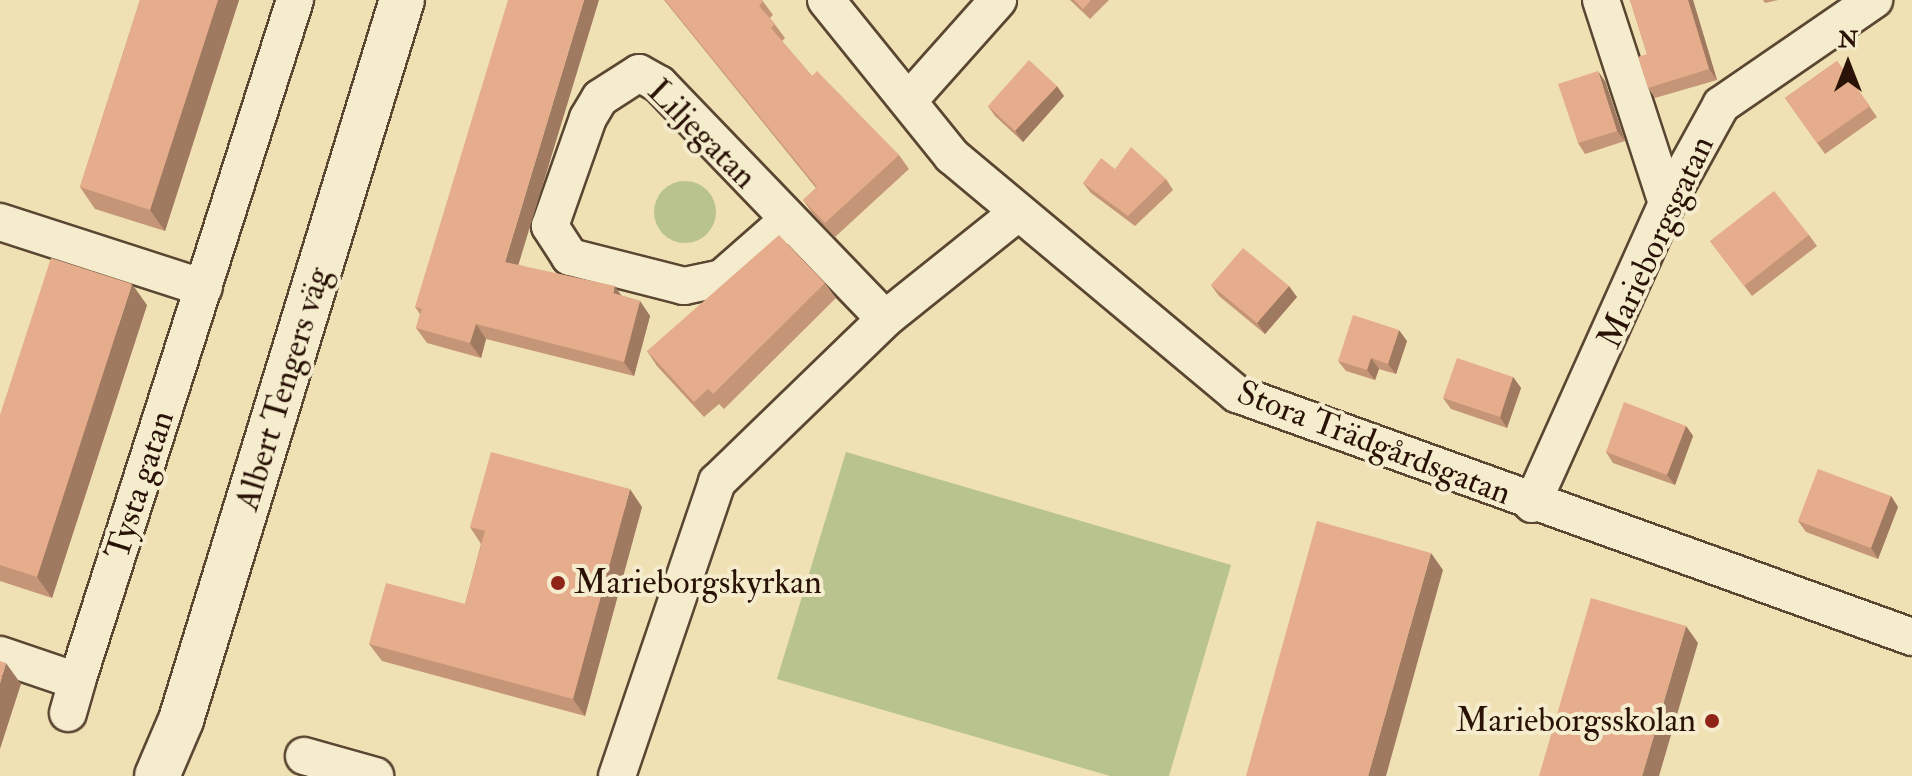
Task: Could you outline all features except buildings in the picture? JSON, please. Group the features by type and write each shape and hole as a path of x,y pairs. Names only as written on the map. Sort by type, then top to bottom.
{"street":[{"name":"Tysta gatan","path":"0,655 73,697 295,0"},
{"name":"Albert Tengers väg","path":"157,776 181,720 402,0"},
{"name":"Stora Trädgårdsgatan","path":"826,0 952,156 1015,215 1237,394 1532,504 1912,637"},
{"path":"909,100 998,0"},
{"path":"1601,0 1667,203"},
{"name":"Marieborgsgatan","path":"1532,504 1667,203 1721,105 1874,0"},
{"name":"Liljegatan","path":"788,220 722,278 684,286 570,257 550,226 588,118 600,98 639,73 659,84 885,319"},
{"path":"617,776 717,482 885,319 1015,215"},
{"path":"0,222 204,288"},
{"path":"304,756 375,776"}],"green space":[{"path":"685,181 697,183 707,190 714,200 714,224 707,234 697,241 685,243 673,241 663,234 656,224 654,212 656,200 663,190 673,183"},
{"path":"846,452 1231,565 1169,776 1110,776 777,679"}],"place":[{"name":"Marieborgskyrkan","path":"558,583"},
{"name":"Marieborgsskolan","path":"1712,721"}]}
